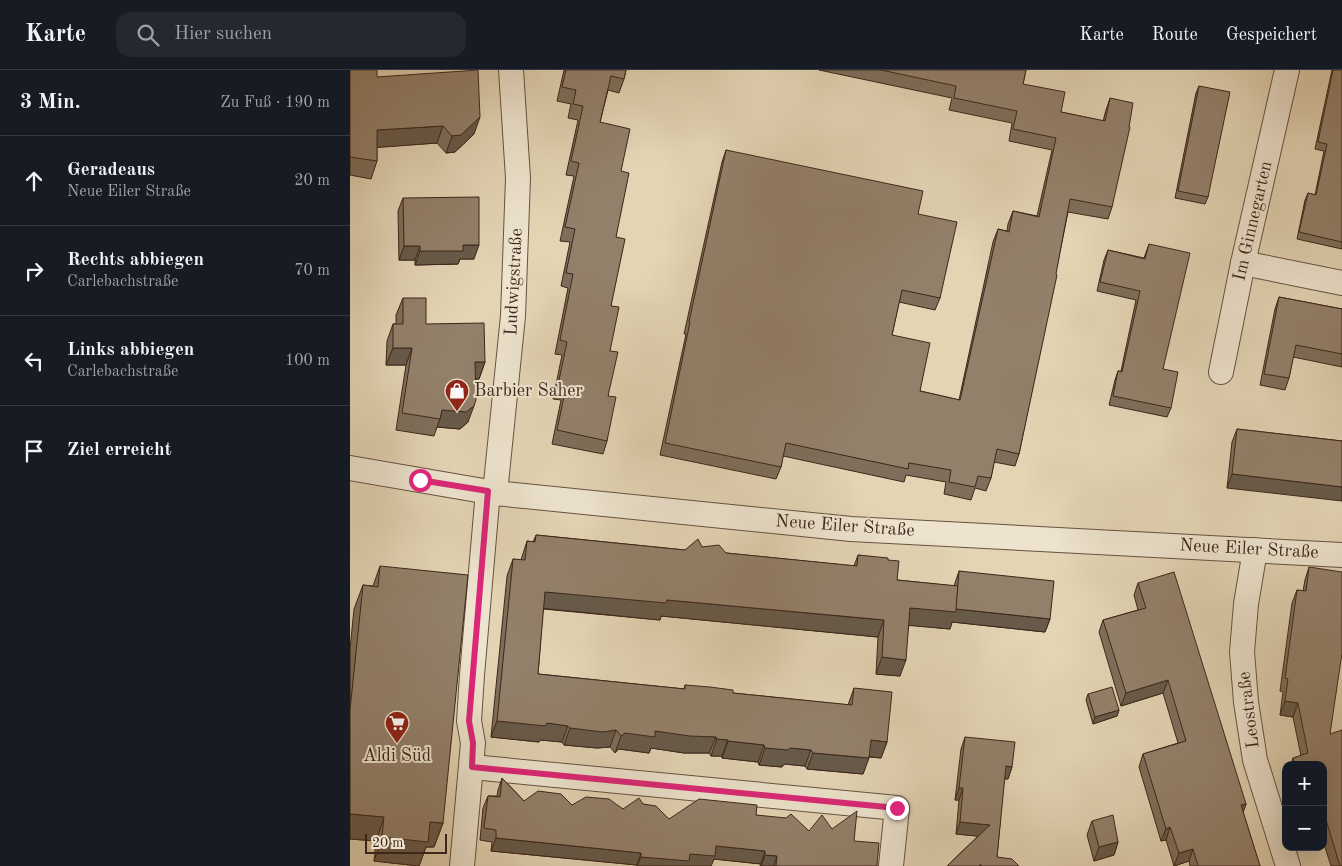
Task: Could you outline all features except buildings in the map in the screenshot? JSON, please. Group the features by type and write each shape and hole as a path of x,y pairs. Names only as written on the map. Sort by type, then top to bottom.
{"street":[{"name":"Ludwigstraße","path":"462,866 472,767 473,743 469,721 492,492 513,316 518,178 511,70"},
{"name":"Im Ginnegarten","path":"1221,372 1243,264 1287,70"},
{"path":"1243,264 1342,283"},
{"name":"Neue Eiler Straße","path":"350,468 492,492 851,529 1342,555"},
{"name":"Leostraße","path":"1255,550 1246,604 1242,652 1246,702 1255,760 1288,866"},
{"path":"472,767 897,808 891,866"}],"place":[{"name":"Barbier Saher","path":"457,412"},
{"name":"Aldi Süd","path":"397,744"}],"route":[{"path":"420,480 488,491 469,721 473,743 472,767 897,808"}]}
